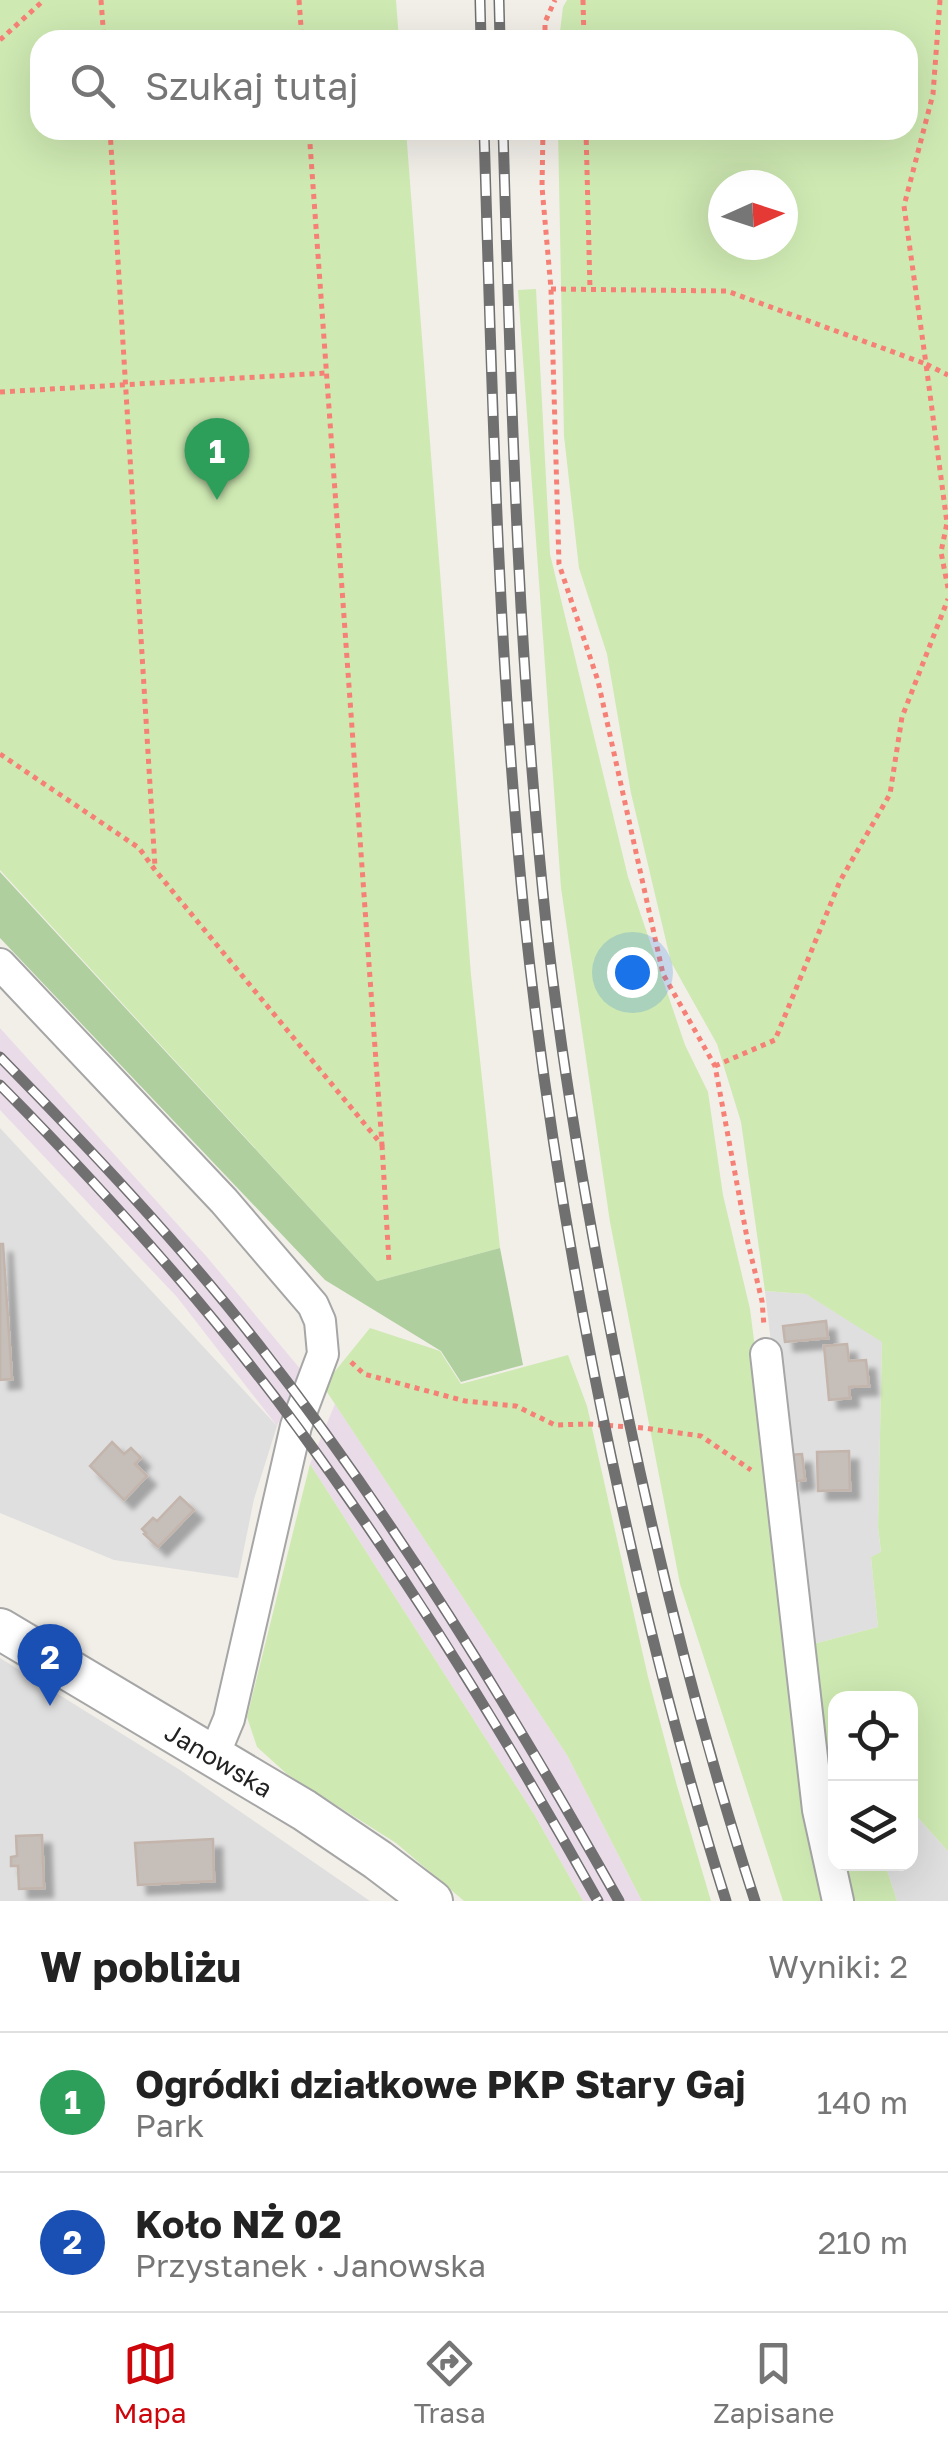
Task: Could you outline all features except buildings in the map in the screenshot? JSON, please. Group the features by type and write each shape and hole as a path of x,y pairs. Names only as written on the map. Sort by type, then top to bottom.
{"street":[{"path":"0,964 224,1201 313,1305 320,1321 324,1354 296,1426 229,1719 214,1755"},
{"path":"766,1354 818,1810 838,1901"},
{"name":"Janowska","path":"0,1628 330,1826 432,1901"}],"path":[{"path":"0,40 44,0"},
{"path":"101,0 103,30"},
{"path":"299,0 301,30"},
{"path":"545,30 556,0"},
{"path":"583,0 584,30"},
{"path":"940,0 933,94 904,206 947,524 942,552 948,588"},
{"path":"111,140 155,870"},
{"path":"310,140 389,1262"},
{"path":"543,140 558,564 598,680 663,974 715,1066 762,1301 766,1354"},
{"path":"586,140 590,290"},
{"path":"551,289 726,291 948,375"},
{"path":"0,392 326,373"},
{"path":"715,1066 775,1040 840,881 890,794 902,717 948,598"},
{"path":"0,754 139,848 382,1145"},
{"path":"322,1337 364,1374 412,1388 465,1401 516,1406 555,1425 605,1425 701,1436 782,1490"}],"shaded area":[{"path":"0,1028 207,1257 302,1371 277,1426 177,1297 0,1110"},
{"path":"0,1128 277,1426 254,1499 238,1578 114,1560 0,1513"},
{"path":"765,1291 806,1294 882,1341 878,1527 881,1553 871,1557 878,1627 806,1646"},
{"path":"335,1404 567,1755 642,1901 583,1901 534,1814 310,1464"},
{"path":"0,1658 180,1770 370,1901 0,1901"},
{"path":"918,1818 948,1851 948,1901 897,1901 887,1871 918,1871"}],"green space":[{"path":"0,0 396,0 398,30 30,30 30,140 407,140 471,975 500,1248 377,1281 0,870"},
{"path":"567,0 948,0 948,1851 918,1818 918,1691 828,1691 828,1795 806,1646 878,1627 871,1557 881,1552 878,1527 882,1342 806,1294 765,1291 741,1122 717,1044 671,962 631,793 607,654 579,568 564,436 558,140 918,140 918,30 560,30"},
{"path":"536,289 550,554 628,877 685,1045 708,1092 723,1195 750,1309 826,1901 783,1901 680,1584 610,1222 561,888 518,290"},
{"path":"0,872 377,1281 500,1248 523,1365 461,1382 441,1351 325,1280 0,938"},
{"path":"370,1328 440,1351 461,1384 568,1355 587,1406 648,1677 711,1901 642,1901 567,1755 323,1386"},
{"path":"310,1464 534,1814 583,1901 464,1901 396,1843 287,1774 257,1747 247,1717"},
{"path":"843,1871 887,1871 897,1901 851,1901"}],"railway":[{"path":"480,0 481,30"},
{"path":"499,0 500,30"},
{"path":"484,140 508,718 540,1049 572,1254 623,1512 678,1736 726,1901"},
{"path":"503,140 529,732 547,932 572,1115 619,1373 652,1526 689,1677 755,1901"},
{"path":"0,1057 165,1233 228,1306 308,1410 449,1616 619,1901"},
{"path":"0,1085 155,1251 298,1428 456,1660 598,1901"}],"place":[{"name":"Ogródki działkowe PKP Stary Gaj","path":"217,500"},
{"name":"Koło NŻ 02","path":"50,1706"}]}
